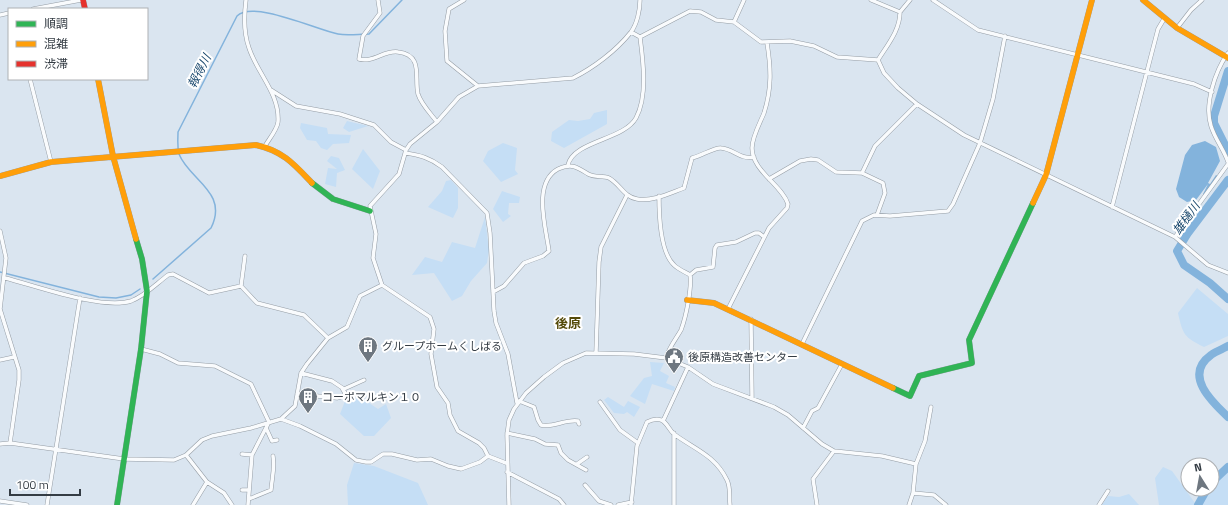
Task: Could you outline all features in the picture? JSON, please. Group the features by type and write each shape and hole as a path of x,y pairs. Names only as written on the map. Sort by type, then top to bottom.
{"street":[{"path":"38,8 82,0"},
{"path":"246,0 246,37 249,49 271,90 278,123 265,146"},
{"path":"378,0 380,13 363,36 362,53 359,59 366,61 396,52 408,56 416,66 418,95 437,122"},
{"path":"464,0 449,9 445,31 447,61 478,86"},
{"path":"506,463 488,456 484,448 478,443 458,431 450,415 448,403 436,387 431,354 434,329 430,317 382,285 373,258 376,234 370,206 399,174 405,152 415,138 437,122 459,97 478,86 573,78 586,71 631,32 636,21 640,0"},
{"path":"734,22 744,0"},
{"path":"871,0 900,12"},
{"path":"878,60 897,30 900,22 900,12 910,0"},
{"path":"933,0 978,30 1194,84 1212,92"},
{"path":"687,300 714,303 728,309 910,396 919,376 969,365 972,363 969,340 1046,175 1092,0"},
{"path":"1143,0 1164,19 1177,28 1227,56 1212,92 1208,116 1228,163 1175,237"},
{"path":"1177,28 1191,10 1202,0"},
{"path":"640,36 690,11 701,12 716,20 734,22 762,42 767,43 790,40 814,46 837,57 878,60"},
{"path":"1112,207 1158,29 1164,19"},
{"path":"631,32 640,36"},
{"path":"493,292 504,286 524,263 543,256 549,251 543,220 545,183 555,171 568,165 575,155 592,144 625,129 636,118 643,94 644,62 640,36"},
{"path":"802,344 862,221 877,215 890,216 948,211 980,143 993,100 1005,36"},
{"path":"728,309 764,236 769,228 787,208 788,204 754,157 752,147 768,99 771,83 771,67 767,43"},
{"path":"878,60 888,78 917,104 980,143 1175,237 1208,265 1228,273"},
{"path":"30,80 51,162"},
{"path":"98,80 113,156 142,260 147,290 141,349 117,505"},
{"path":"271,90 296,106 340,114 374,125 391,142 405,152 434,160 487,213 490,233 496,323 508,354 518,402"},
{"path":"862,173 875,146 917,104"},
{"path":"0,176 51,162 243,145 265,146 274,148 290,159 328,196 351,206 370,211"},
{"path":"568,165 583,170 589,175 608,177 627,195 638,200 659,196 684,188 692,158 703,156 719,148 730,151 741,157 754,157"},
{"path":"769,179 806,159 818,160 836,172 862,173 883,183 885,193 877,215"},
{"path":"596,353 599,262 602,247 627,195"},
{"path":"659,196 660,228 670,260 675,266 690,275"},
{"path":"0,231 6,258 5,278 0,308 19,370 19,380 10,443"},
{"path":"690,275 696,270 713,267 715,248 717,245 736,242 755,233 759,233 764,236"},
{"path":"241,286 245,256"},
{"path":"0,266 6,266"},
{"path":"5,278 105,304 115,304 132,300 144,295 147,290 168,275 173,274 209,293 241,286"},
{"path":"666,358 681,330 691,283 690,275"},
{"path":"0,444 10,443 124,459 174,460 186,456 202,440 212,436 281,419 292,410 301,373 328,338 347,327 355,304 360,296 382,285"},
{"path":"241,286 257,303 304,315 328,338"},
{"path":"47,505 80,298"},
{"path":"751,319 752,398"},
{"path":"141,349 160,354 178,363 216,366 251,384 269,422"},
{"path":"509,505 506,463 509,420 518,402 539,381 562,363 580,354 596,353 666,358 688,368 713,384 774,407 822,444 834,451 882,456 916,464"},
{"path":"0,360 14,357"},
{"path":"803,428 812,411 818,408 842,364"},
{"path":"664,421 688,368"},
{"path":"297,394 337,398 344,396 346,393 332,380 301,373"},
{"path":"342,388 348,389 364,380"},
{"path":"518,402 534,407 541,425 549,426 570,421 578,421 579,424"},
{"path":"600,402 606,407 620,430 638,443"},
{"path":"909,505 913,493 916,464 925,441 931,406"},
{"path":"281,419 300,426 336,444 356,460 366,462 371,462 383,454 392,454 417,460 431,459 448,466 461,469 480,462 488,456"},
{"path":"618,505 631,503 638,443 646,422 652,419 664,421 674,433 710,457 727,480 730,505"},
{"path":"248,505 252,455 269,422"},
{"path":"266,428 272,441 277,440"},
{"path":"507,433 535,439 545,444 558,445 565,457 586,470"},
{"path":"674,433 674,505"},
{"path":"817,505 813,479 834,451"},
{"path":"242,454 252,455"},
{"path":"186,456 207,482 224,493 232,505"},
{"path":"272,488 271,483 275,468 273,456"},
{"path":"577,464 586,457"},
{"path":"507,472 559,499 564,505"},
{"path":"192,505 207,482"},
{"path":"585,485 599,501 611,505"},
{"path":"249,499 269,491 272,488 278,488"},
{"path":"242,490 250,490"},
{"path":"1099,505 1108,491"},
{"path":"913,493 934,495 946,505"},
{"path":"0,501 11,504 27,505"}],"shaded area":[{"path":"607,110 607,124 564,148 551,141 552,132 569,120 578,121 590,119 594,113"},
{"path":"347,121 368,126 349,132 343,128"},
{"path":"301,123 327,128 328,134 351,135 349,143 333,144 327,150 321,148 316,141 307,140 300,128"},
{"path":"503,143 517,148 515,170 518,174 501,182 483,161 488,151"},
{"path":"363,149 380,171 373,189 352,169"},
{"path":"331,156 339,158 345,170 337,173 336,187 325,184 328,168 337,169 327,161"},
{"path":"451,180 458,188 458,208 453,218 428,207 442,191 446,181"},
{"path":"502,191 520,197 519,203 509,203 508,214 511,216 503,222 493,209"},
{"path":"485,217 489,250 487,263 471,281 462,296 452,301 434,273 412,275 425,257 442,262 452,242 475,248"},
{"path":"1197,288 1228,314 1228,336 1204,347 1188,338 1181,326 1178,313"},
{"path":"650,362 664,363 660,371 669,376 666,383 675,387 674,391 652,384 645,404 630,396 644,378 652,376"},
{"path":"347,396 360,397 378,409 386,404 391,418 374,436 364,436 340,414"},
{"path":"608,397 624,407 628,401 640,407 634,417 627,412 624,414 614,413 604,400"},
{"path":"354,463 374,466 418,483 428,505 348,505 347,485"},
{"path":"1163,467 1172,471 1180,482 1180,497 1191,497 1195,503 1201,497 1220,497 1220,480 1228,472 1228,505 1159,505 1155,478"},
{"path":"1129,494 1139,505 1102,505 1108,496 1119,497"}],"water":[{"path":"1205,141 1216,147 1220,161 1208,183 1210,184 1216,175 1218,176 1204,195 1203,194 1208,184 1196,200 1187,202 1179,197 1176,189 1185,155 1192,145"}],"waterway":[{"name":"報得川","path":"153,279 211,228 215,216 215,205 206,187 184,163 179,154 178,132 237,16 245,12 256,11 285,17 338,34 369,34 402,0"},
{"name":"雄樋川","path":"1228,71 1214,116 1214,123 1228,151"},
{"name":"雄樋川","path":"1228,180 1188,233 1177,251 1184,265 1210,283 1228,299"},
{"name":"報得川","path":"0,272 99,297 116,298 131,295 140,289"},
{"name":"雄樋川","path":"1228,346 1211,355 1203,363 1200,371 1200,379 1203,388 1208,396 1228,417"},
{"name":"雄樋川","path":"1220,474 1228,467"},
{"name":"雄樋川","path":"1198,505 1202,497"}],"traffic: fast":[{"path":"312,183 333,199 370,211"},
{"path":"893,388 910,396 919,376 972,363 969,340 1033,203"},
{"path":"117,505 141,349 147,291 142,259 136,239"}],"traffic: slow":[{"path":"1033,203 1046,175 1092,0"},
{"path":"1143,0 1177,28 1228,58"},
{"path":"98,80 113,156 136,239"},
{"path":"0,176 51,162 256,145 274,151 287,159 312,183"},
{"path":"687,300 714,303 893,388"}],"traffic: jam":[{"path":"83,0 85,8"}],"place":[{"name":"グループホームくしばる","path":"368,363"},
{"name":"後原構造改善センター","path":"674,374"},
{"name":"コーポマルキン１０","path":"308,414"}],"district":[{"name":"後原","path":"568,323"}]}
